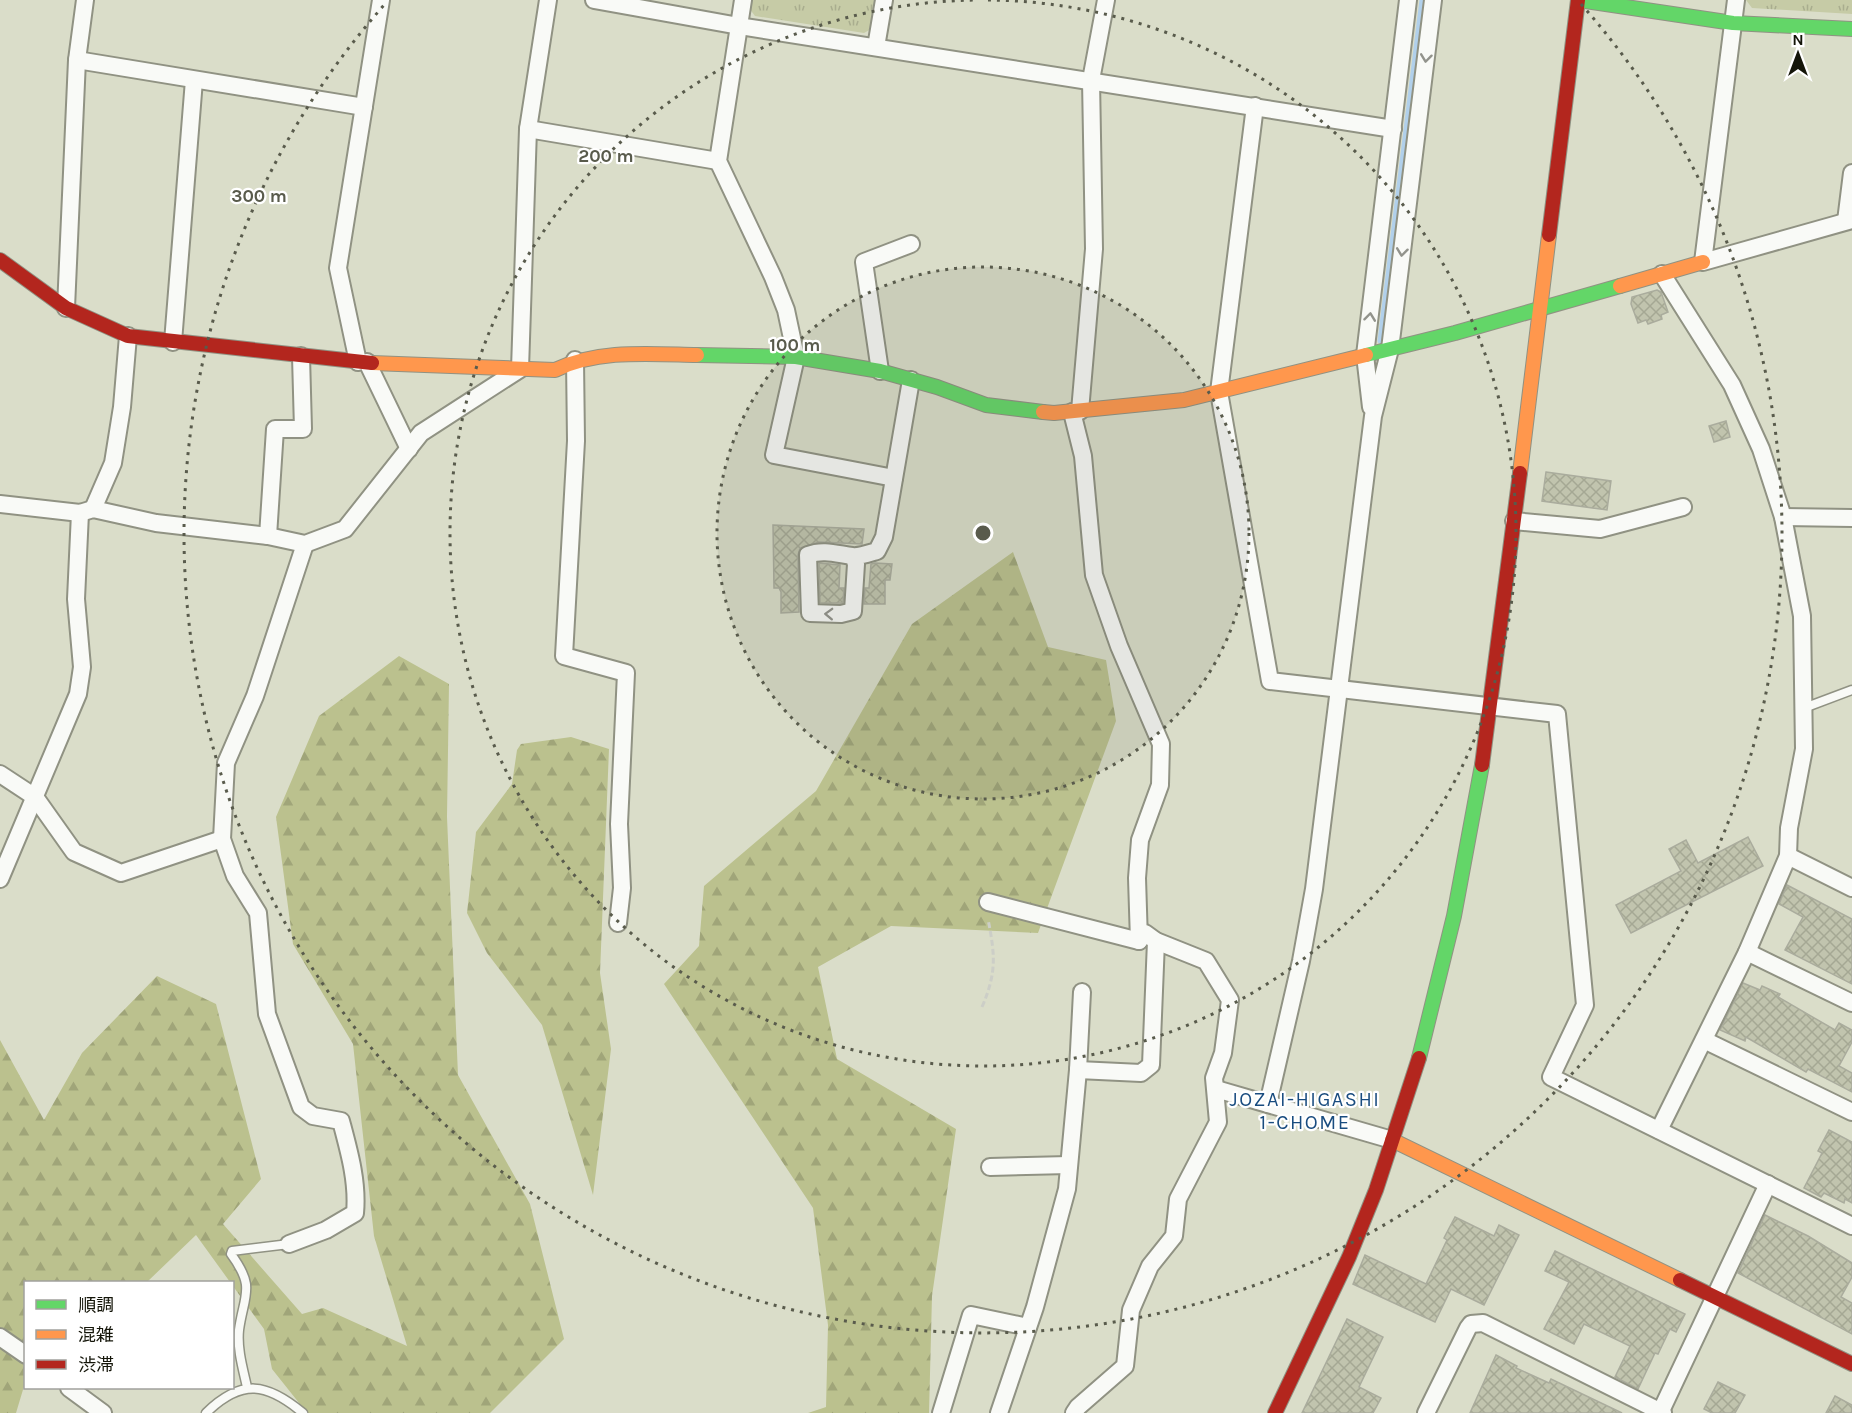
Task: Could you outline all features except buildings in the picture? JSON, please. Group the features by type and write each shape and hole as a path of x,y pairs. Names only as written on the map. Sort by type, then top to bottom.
{"street":[{"path":"66,308 76,60 85,0"},
{"path":"381,0 338,268 363,362 409,449"},
{"path":"520,369 528,129 548,0"},
{"path":"594,0 739,26 1393,129"},
{"path":"743,0 718,160 773,277 786,310 796,357 774,455 894,478"},
{"path":"876,47 884,0"},
{"path":"1078,1070 1141,1073 1151,1065 1148,941 1137,878 1140,840 1160,785 1161,744 1119,646 1094,575 1083,456 1076,412 1094,249 1091,81 1106,0"},
{"path":"1372,416 1365,355 1408,0"},
{"path":"1268,1104 1301,961 1314,889 1372,416 1390,349 1433,0"},
{"path":"1275,1413 1349,1257 1392,1140 1426,1033 1449,945 1476,805 1491,704 1578,0 1733,23 1852,29"},
{"path":"1703,262 1736,0"},
{"path":"76,60 364,107"},
{"path":"173,342 194,80"},
{"path":"1255,106 1219,392 1270,681 1491,704 1557,714 1585,1005 1551,1077 1852,1226"},
{"path":"528,129 718,160"},
{"path":"0,260 66,308 128,336 363,362 520,369 555,370 575,360 631,354 796,357 880,371 986,405 1054,414 1185,400 1219,392 1540,309 1849,221 1852,173"},
{"path":"880,371 864,262 911,244"},
{"path":"1659,1130 1747,952 1788,856 1789,828 1804,749 1802,616 1783,517 1761,449 1732,385 1662,274"},
{"path":"0,879 78,694 82,667 76,599 86,511 113,463 122,407 128,336"},
{"path":"268,536 275,429 303,429 301,356"},
{"path":"575,360 576,441 564,656 626,673 619,824 622,888 618,923"},
{"path":"0,504 86,511 156,523 268,536 305,544 345,529 421,433 520,369"},
{"path":"853,556 877,551 884,537 911,380"},
{"path":"1514,521 1600,529 1683,507"},
{"path":"1783,517 1852,518"},
{"path":"289,1244 326,1230 355,1213 357,1199 351,1158 341,1121 313,1116 301,1107 267,1014 258,914 235,876 222,839 226,763 255,696 305,544"},
{"path":"0,774 35,797 74,852 121,873 222,839"},
{"path":"1788,856 1852,888"},
{"path":"988,902 1148,941 1206,961 1230,1000 1223,1053 1214,1078 1218,1122 1178,1199 1174,1236 1150,1266 1131,1310 1125,1366 1077,1407 1074,1413"},
{"path":"1747,952 1852,1003"},
{"path":"999,1413 1028,1327 1067,1189 1078,1070 1082,992"},
{"path":"1704,1040 1852,1112"},
{"path":"1216,1089 1392,1140 1852,1364"},
{"path":"990,1167 1069,1165"},
{"path":"1432,1411 1468,1328 1477,1322 1661,1413 1768,1184"},
{"path":"941,1413 971,1315 1028,1327"},
{"path":"0,1337 24,1354"},
{"path":"70,1389 103,1413"}],"lane":[{"path":"1803,708 1852,690"},
{"path":"247,1387 239,1345 247,1295 246,1279 231,1254 232,1251 289,1244"},
{"path":"206,1413 221,1398 247,1387 279,1394 303,1413"}],"path":[{"path":"982,1007 994,971 988,902"}],"green space":[{"path":"750,0 877,0 873,28 864,33 755,16 749,8"},
{"path":"1746,0 1852,0 1852,14 1752,8"},
{"path":"1013,552 1048,647 1106,660 1116,721 1038,933 891,926 818,967 837,1059 956,1129 932,1296 929,1413 808,1413 826,1407 828,1325 813,1208 664,984 699,946 704,886 816,791 912,624"},
{"path":"399,656 449,684 447,817 458,1075 530,1204 564,1339 490,1413 307,1413 272,1369 264,1329 234,1288 234,1281 229,1281 196,1235 148,1281 24,1281 24,1386 16,1413 0,1413 0,1040 44,1120 82,1053 157,976 216,1004 261,1179 223,1224 302,1314 323,1308 407,1346 374,1236 353,1044 293,944 276,817 319,716"},
{"path":"571,737 609,749 600,973 611,1049 593,1195 542,1025 487,953 467,913 476,832 512,784 517,750 521,744"}],"waterway":[{"path":"1380,341 1422,0"}],"traffic: fast":[{"path":"1579,0 1733,23 1852,29"},
{"path":"1366,355 1455,333 1620,286"},
{"path":"697,355 796,357 880,371 937,387 986,405 1043,412"},
{"path":"1419,1058 1454,916 1482,765"}],"traffic: slow":[{"path":"1520,473 1549,235"},
{"path":"1620,286 1703,262"},
{"path":"372,363 555,370 589,359 624,354 697,355"},
{"path":"1043,412 1054,413 1184,400 1366,355"},
{"path":"1392,1140 1680,1280"}],"traffic: jam":[{"path":"1549,235 1578,0"},
{"path":"0,260 66,308 128,336 372,363"},
{"path":"1482,765 1520,473"},
{"path":"1275,1413 1349,1257 1376,1190 1419,1058"},
{"path":"1680,1280 1852,1364"}],"district":[{"name":"JOZAI-HIGASHI 1-CHOME","path":"1305,1110"}]}
